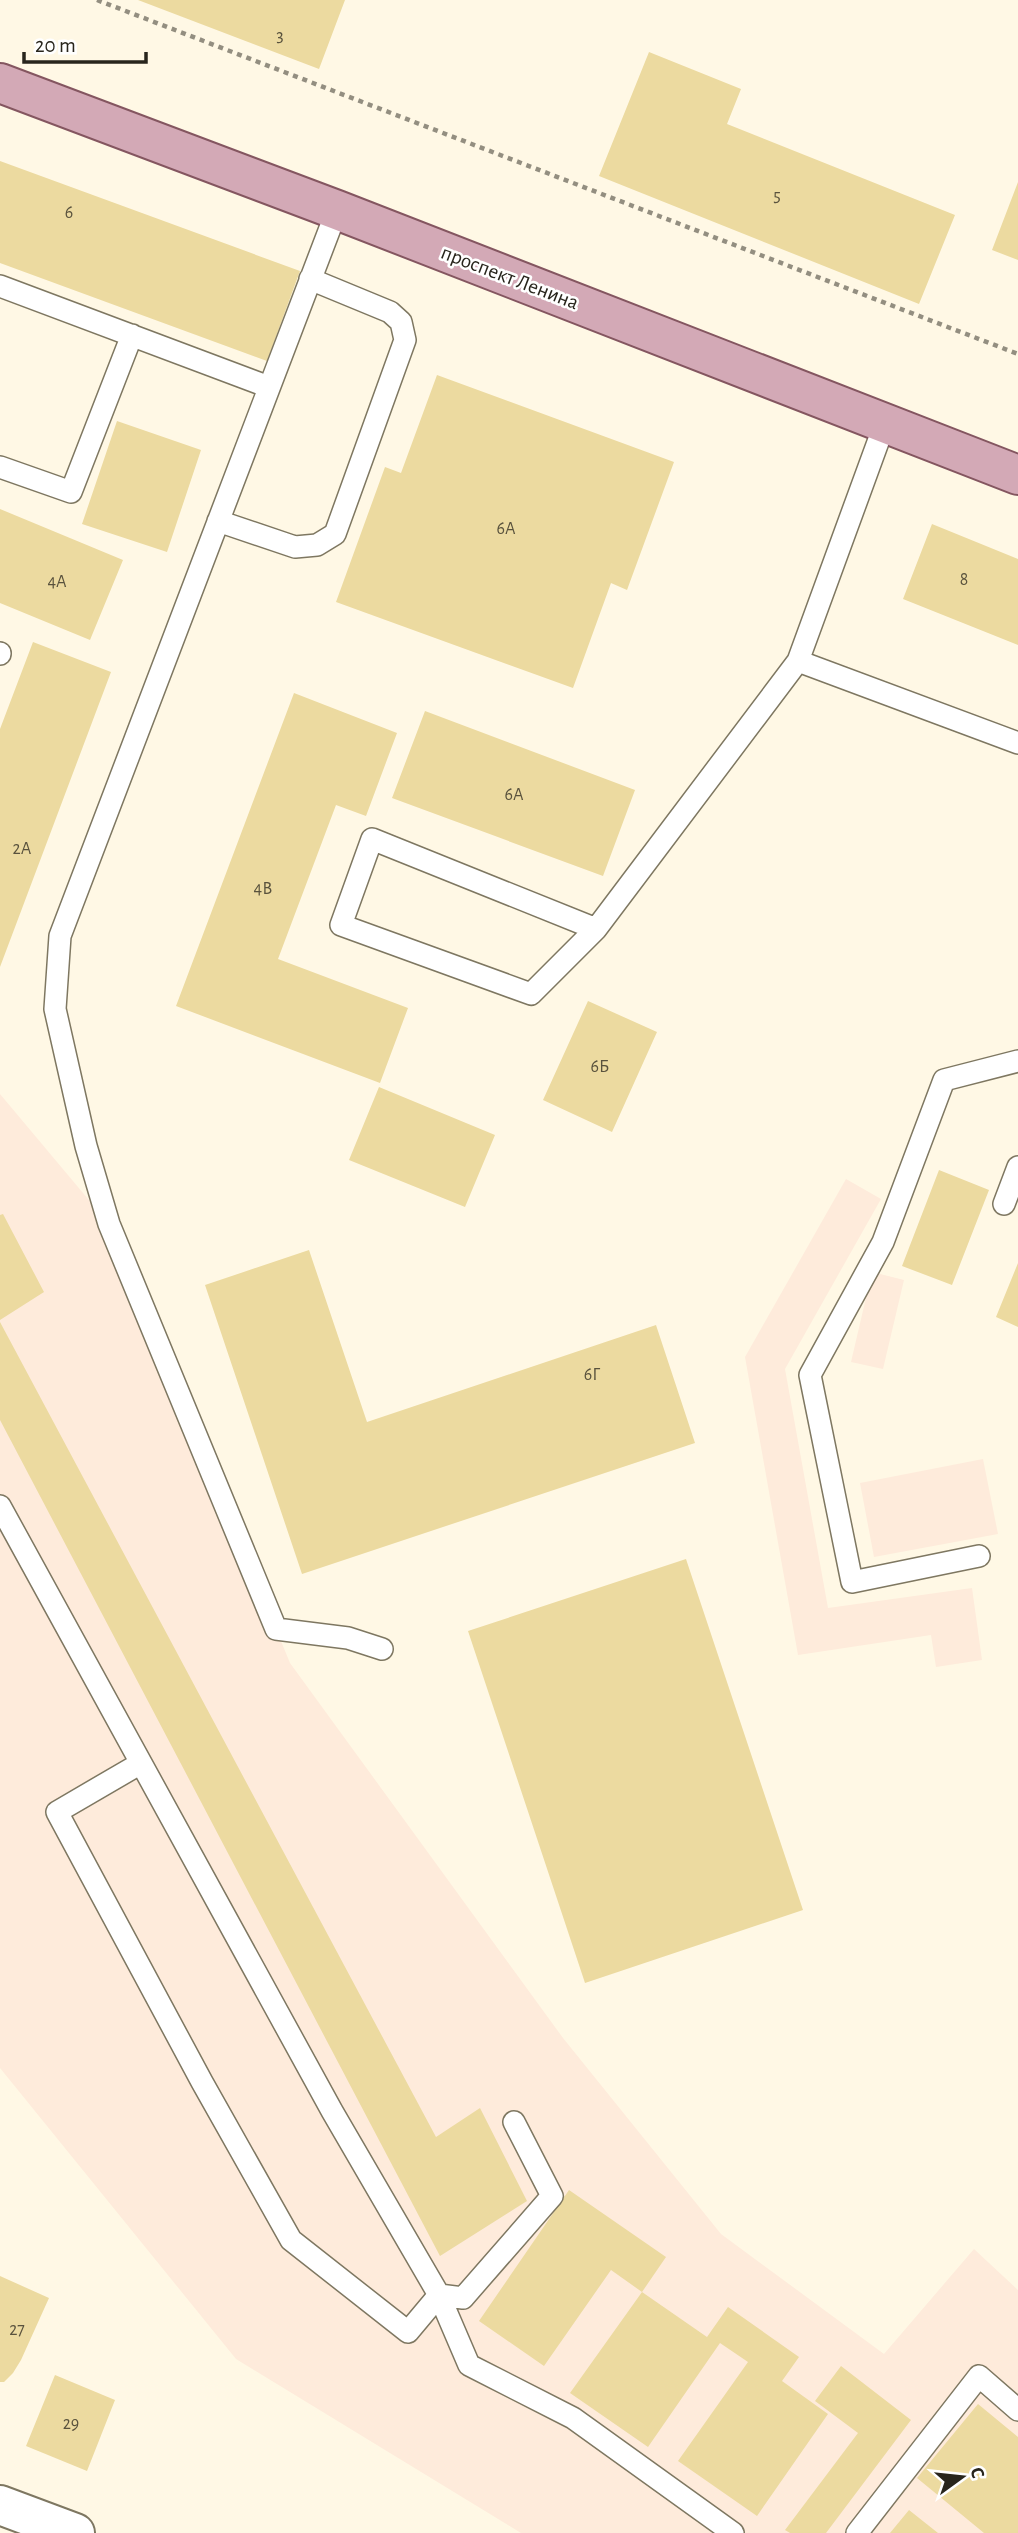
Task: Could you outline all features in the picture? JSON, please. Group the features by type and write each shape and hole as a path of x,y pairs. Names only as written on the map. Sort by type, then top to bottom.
{"main road":[{"name":"проспект Ленина","path":"0,83 337,210 1018,475"}],"street":[{"path":"0,2505 75,2533"}],"lane":[{"path":"337,210 60,936 55,1009 86,1146 109,1224 275,1629 348,1638 382,1649"},
{"path":"218,521 295,547 317,545 335,534 405,340 401,322 390,312 310,279"},
{"path":"0,286 270,387"},
{"path":"0,467 71,492 132,335"},
{"path":"596,929 372,839 341,925 531,994 596,929 798,661 885,423"},
{"path":"798,661 1018,743"},
{"path":"979,1556 852,1582 810,1375 883,1242 944,1080 1018,1061"},
{"path":"1004,1204 1018,1167"},
{"path":"0,1506 332,2111 439,2295 469,2365 573,2418 733,2533"},
{"path":"141,1763 57,1812 202,2082 291,2240 408,2332 439,2295"},
{"path":"439,2295 463,2298 552,2196 514,2122"},
{"path":"857,2533 979,2376 1018,2410"}],"path":[{"path":"97,0 1018,354"}],"shaded area":[{"path":"0,1094 109,1224 290,1663 563,2038 721,2234 884,2354 974,2249 1018,2290 1018,2533 521,2533 236,2359 0,2068"},
{"path":"846,1179 881,1199 785,1369 828,1608 972,1588 982,1660 936,1667 931,1635 798,1655 745,1357"},
{"path":"872,1272 904,1280 883,1369 851,1362"},
{"path":"983,1459 998,1534 874,1557 860,1483"}],"building":[{"path":"138,0 345,0 319,69"},
{"path":"649,52 741,89 727,124 955,215 919,304 599,176"},
{"path":"0,161 300,271 267,361 0,263"},
{"path":"1018,182 1018,260 992,250"},
{"path":"437,375 674,462 627,590 611,583 573,688 336,602 385,467 401,473"},
{"path":"117,421 201,450 167,552 82,524"},
{"path":"0,509 123,560 90,640 0,603"},
{"path":"932,524 1018,559 1018,645 903,599"},
{"path":"33,642 111,672 0,967 0,729"},
{"path":"294,693 397,733 366,816 336,805 278,959 408,1008 380,1083 176,1006"},
{"path":"425,711 635,790 603,876 392,798"},
{"path":"588,1001 657,1032 612,1132 543,1100"},
{"path":"379,1087 495,1135 465,1207 349,1160"},
{"path":"939,1170 989,1190 952,1285 902,1266"},
{"path":"3,1214 44,1292 0,1320 0,1215"},
{"path":"309,1250 367,1422 656,1325 695,1443 302,1574 205,1285"},
{"path":"1018,1263 1018,1327 996,1317"},
{"path":"0,1322 436,2137 480,2108 527,2201 440,2256 0,1420"},
{"path":"686,1559 803,1910 585,1983 468,1631"},
{"path":"569,2190 666,2257 642,2292 611,2270 544,2366 479,2321"},
{"path":"0,2276 49,2298 21,2360 4,2382 0,2382"},
{"path":"642,2292 707,2337 728,2307 799,2357 782,2381 828,2414 757,2516 678,2461 748,2362 720,2343 648,2447 570,2393"},
{"path":"841,2366 911,2420 826,2533 790,2533 785,2530 858,2433 815,2401"},
{"path":"55,2375 115,2400 87,2471 26,2446"},
{"path":"978,2404 1018,2437 1018,2533 984,2533 917,2478"},
{"path":"909,2510 938,2533 890,2533"}]}
